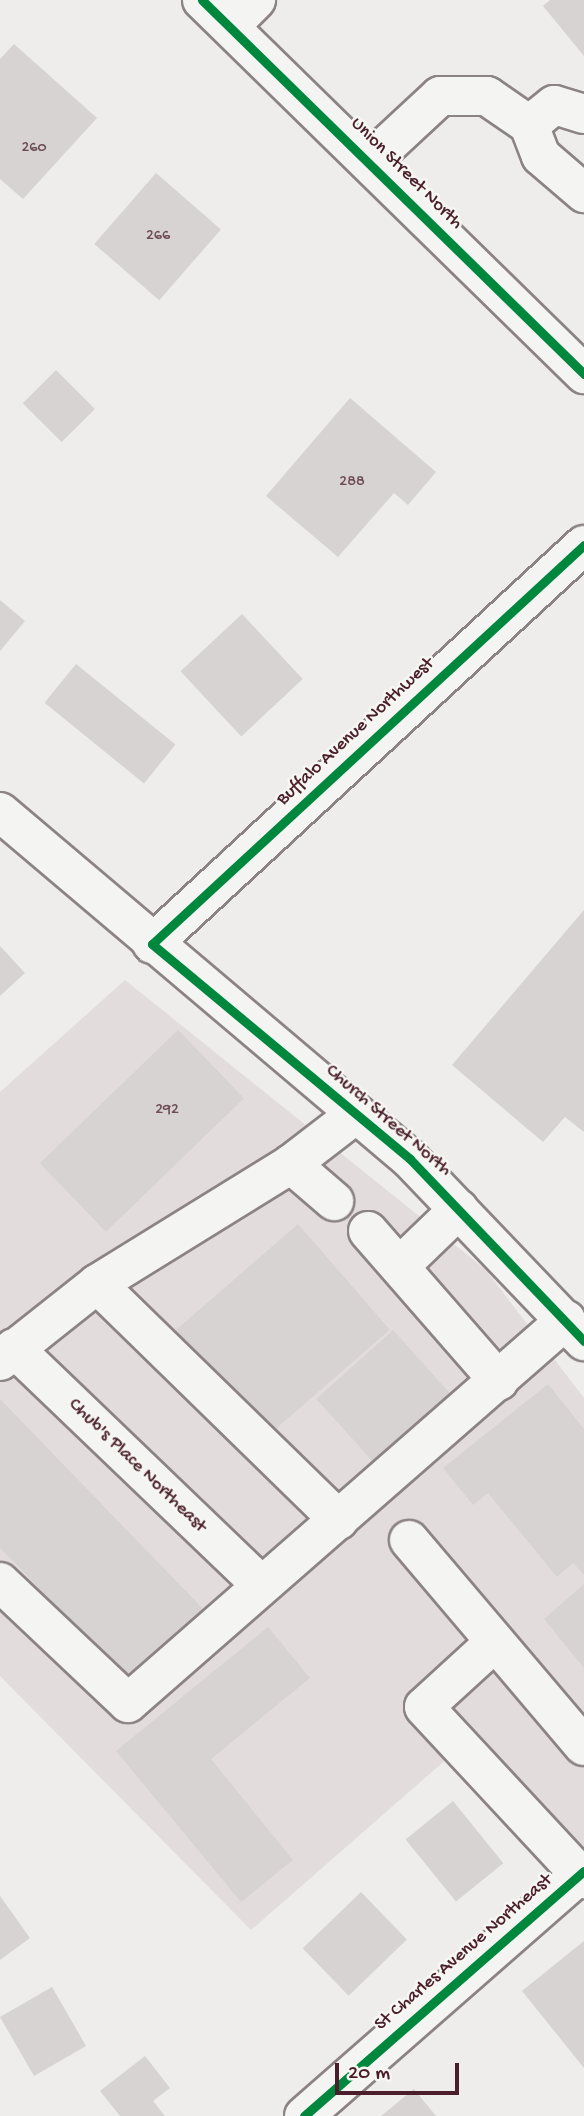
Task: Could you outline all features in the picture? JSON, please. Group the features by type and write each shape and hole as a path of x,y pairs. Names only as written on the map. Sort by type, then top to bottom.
{"street":[{"name":"Union Street North","path":"202,0 243,13 369,162 584,374"},
{"path":"369,162 440,96 487,96 529,125 541,156 584,194"},
{"path":"529,125 554,105 584,114"},
{"name":"Buffalo Avenue Northwest","path":"152,944 584,545"},
{"name":"Church Street North","path":"0,811 152,944 356,1114 458,1209 575,1330"},
{"path":"7,1355 97,1284 291,1164 356,1114"},
{"path":"291,1164 334,1200"},
{"path":"402,1264 458,1209"},
{"path":"368,1231 402,1264 499,1381"},
{"path":"97,1284 339,1520"},
{"path":"0,1582 128,1703 259,1583 339,1520 499,1381 575,1330"},
{"name":"Chub's Place Northeast","path":"7,1355 259,1583"},
{"path":"409,1540 584,1746"},
{"path":"495,1642 424,1707 582,1875"},
{"name":"St Charles Avenue Northeast","path":"304,2116 582,1875"}],"shaded area":[{"path":"125,980 485,1269 584,1398 584,1854 554,1877 449,1757 251,1930 0,1676 0,1092"}],"building":[{"path":"550,0 584,0 584,56 543,6"},
{"path":"14,44 97,118 23,199 0,179 0,59"},
{"path":"156,173 221,229 159,300 94,244"},
{"path":"56,370 95,409 62,442 23,403"},
{"path":"350,398 436,472 408,505 394,493 338,557 266,496"},
{"path":"0,600 25,621 0,651"},
{"path":"242,614 303,679 241,736 181,671"},
{"path":"76,664 175,745 144,783 45,703"},
{"path":"584,910 584,1132 565,1117 543,1142 452,1065"},
{"path":"0,946 25,973 0,996"},
{"path":"178,1030 244,1098 106,1232 40,1163"},
{"path":"298,1224 390,1330 264,1439 172,1334"},
{"path":"393,1330 453,1396 376,1465 316,1399"},
{"path":"548,1384 584,1429 584,1575 573,1563 557,1577 488,1493 473,1505 443,1468"},
{"path":"0,1399 206,1612 131,1683 0,1548"},
{"path":"584,1584 584,1668 544,1619"},
{"path":"268,1627 310,1678 211,1759 293,1860 241,1902 116,1751"},
{"path":"453,1801 503,1863 456,1902 406,1839"},
{"path":"361,1892 407,1939 349,1996 303,1948"},
{"path":"0,1896 30,1938 0,1960"},
{"path":"584,1941 584,2068 522,1991"},
{"path":"52,1987 86,2046 34,2076 0,2017"},
{"path":"145,2056 170,2088 153,2101 165,2116 120,2116 100,2091"},
{"path":"414,2089 436,2116 381,2116"}],"cycle path":[{"path":"202,0 584,374"},
{"path":"584,545 152,944 410,1159 584,1341"},
{"path":"304,2116 584,1871"}]}
